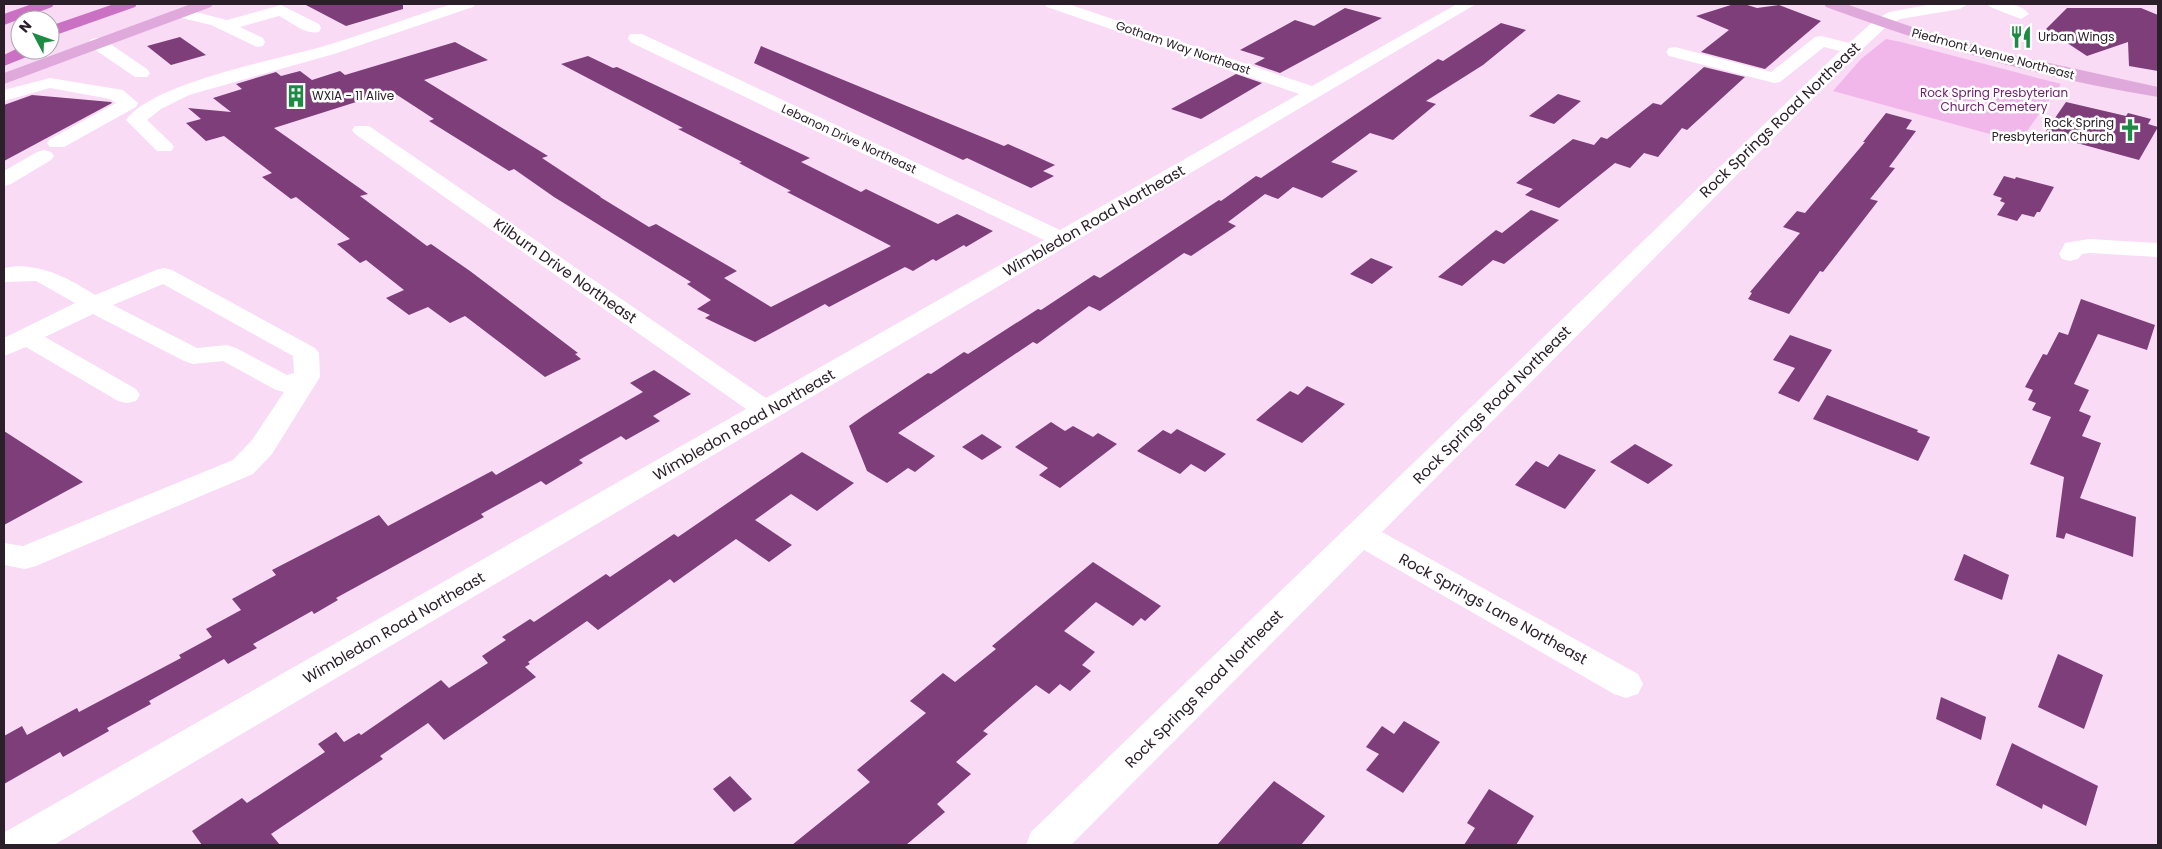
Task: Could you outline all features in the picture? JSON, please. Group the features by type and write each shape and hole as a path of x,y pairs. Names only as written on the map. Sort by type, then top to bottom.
{"highway":[{"path":"4,18 36,4"},
{"path":"4,18 46,4"},
{"path":"60,17 98,8 129,4"},
{"path":"60,27 98,8"},
{"path":"60,36 96,20 98,8"}],"main road":[{"path":"4,79 205,4"},
{"name":"Piedmont Avenue Northeast","path":"1832,4 1881,23 2019,63 2158,92"}],"street":[{"path":"164,147 136,120 154,105 183,91 328,50 467,4"},
{"name":"Gotham Way Northeast","path":"1053,4 1314,93"},
{"name":"Wimbledon Road Northeast","path":"19,845 1468,4"},
{"name":"Rock Springs Road Northeast","path":"1046,845 1852,49 1881,23 1901,14 1960,4"},
{"path":"1996,4 2021,14"},
{"path":"254,5 280,10 313,28"},
{"path":"225,26 280,10"},
{"path":"180,13 216,21 258,42"},
{"name":"Lebanon Drive Northeast","path":"636,38 1062,240"},
{"path":"1675,52 1774,78 1821,41 1852,49"},
{"path":"98,43 141,73"},
{"path":"4,96 25,88 50,83 116,94 129,103 4,180"},
{"name":"Kilburn Drive Northeast","path":"362,130 768,412"},
{"path":"2070,254 2073,248 2089,246 2158,250"},
{"path":"4,275 15,273 46,275 93,304 193,356 227,353 285,384 307,378"},
{"path":"4,348 93,304 164,275 306,353 307,378 262,447 244,467 25,558 4,554"},
{"path":"27,337 127,395"},
{"name":"Rock Springs Lane Northeast","path":"1361,534 1626,684"}],"green space":[{"name":"Rock Spring Presbyterian Church Cemetery","path":"1886,39 2061,84 2019,142 1833,91 1861,59"}],"building":[{"path":"304,4 403,4 403,9 346,26"},
{"path":"1734,4 1744,4 1757,8 1779,5 1821,21 1765,69 1701,52 1729,30 1696,16"},
{"path":"1345,8 1382,18 1280,73 1254,64 1265,58 1240,50 1295,20 1314,26"},
{"path":"2067,8 2141,8 2158,15 2158,71 2129,66 2128,42 2087,56 2046,29"},
{"path":"1501,23 1526,30 1483,65 1426,101 1436,104 1393,140 1370,133 1331,162 1358,171 1322,198 1293,187 1278,199 1265,194 1228,222 1236,226 1191,256 1184,253 1100,311 1089,306 1037,344 1033,342 898,433 935,456 915,472 908,468 887,483 867,471 849,426 863,416 928,373 931,374 964,352 968,354 1094,275 1100,278 1219,200 1221,201 1256,176 1261,178 1438,59 1443,61"},
{"path":"180,37 206,55 171,65 147,46"},
{"path":"455,42 488,60 424,80 548,156 542,158 649,227 656,224 737,271 724,278 771,307 891,246 787,192 791,191 739,163 742,162 678,129 683,128 561,64 588,56 613,68 617,67 810,158 801,162 861,192 866,189 938,224 957,214 993,231 966,247 964,245 936,261 933,259 913,271 905,267 829,307 825,304 755,342 705,318 710,315 697,309 711,300 687,284 691,282 554,197 514,169 509,171 429,121 434,119 391,91 274,128 368,194 360,196 427,246 431,244 470,271 578,353 575,354 581,359 545,377 465,316 450,323 428,307 409,315 386,298 404,290 366,260 360,263 337,244 350,239 296,197 291,199 262,177 272,173 224,136 206,141 186,123 201,119 188,108 231,112 213,98 242,89 236,84 276,72 281,76 300,71 312,80 340,71 345,75"},
{"path":"761,46 1004,146 1008,144 1055,165 1043,171 1054,176 1031,188 967,158 963,160 754,63"},
{"path":"1704,67 1745,77 1687,130 1682,128 1658,157 1644,153 1630,168 1615,163 1559,208 1525,195 1533,189 1516,183 1573,139 1594,145 1601,137 1607,139 1653,103 1661,105"},
{"path":"1236,74 1262,83 1201,119 1171,109"},
{"path":"1558,94 1581,101 1554,124 1529,116"},
{"path":"32,95 112,103 4,161 4,105"},
{"name":"Rock Spring Presbyterian Church","path":"2066,102 2126,116 2128,113 2151,119 2148,124 2158,127 2139,160 2044,134"},
{"path":"1886,113 1912,120 1906,129 1916,131 1889,167 1895,168 1870,199 1878,201 1823,272 1820,271 1789,314 1748,299 1752,293 1750,292 1800,233 1783,227 1797,211 1805,213 1865,142 1863,142"},
{"path":"2004,176 2015,179 2016,177 2054,187 2040,212 2037,212 2034,217 2022,214 2017,221 1997,215 2005,203 2000,201 2002,198 1993,195"},
{"path":"1531,210 1559,220 1504,264 1493,260 1462,286 1438,277 1496,230 1502,233"},
{"path":"1371,258 1393,267 1372,284 1350,274"},
{"path":"2081,299 2155,325 2147,350 2098,334 2074,384 2089,390 2079,411 2091,416 2082,436 2101,443 2080,498 2136,517 2133,557 2066,533 2064,539 2056,537 2064,477 2030,464 2051,417 2032,410 2036,403 2028,400 2033,390 2025,387 2043,354 2047,355 2059,332 2068,335"},
{"path":"1790,335 1832,350 1799,402 1778,393 1795,368 1773,360"},
{"path":"654,370 691,394 653,416 660,421 626,440 621,436 579,460 583,463 546,485 541,481 481,514 484,517 336,598 338,600 314,614 312,611 253,644 257,648 228,664 224,659 149,701 151,704 107,728 109,731 63,757 60,752 4,784 4,736 22,726 27,735 77,708 79,712 181,658 179,655 212,637 206,629 241,610 232,599 276,575 272,570 379,515 388,526 492,471 496,475 643,392 630,383"},
{"path":"1307,386 1345,404 1302,443 1256,420 1290,391 1298,395"},
{"path":"1827,395 1918,430 1917,432 1930,437 1918,461 1813,419"},
{"path":"1051,422 1065,431 1073,426 1093,437 1098,433 1117,444 1060,488 1039,475 1048,468 1015,447"},
{"path":"1177,429 1226,454 1205,472 1191,464 1180,474 1137,451 1163,430 1171,434"},
{"path":"4,431 83,482 4,525"},
{"path":"982,434 1002,447 982,460 962,447"},
{"path":"1635,444 1673,465 1648,484 1610,462"},
{"path":"802,452 854,483 817,511 791,494 755,520 792,545 769,562 736,539 674,583 670,579 598,630 587,621 528,662 530,664 525,667 536,677 444,740 428,723 380,756 383,759 271,834 280,845 202,845 192,831 242,798 247,803 325,752 318,744 336,732 344,742 359,733 361,735 441,680 449,688 488,663 482,656 506,640 502,637 530,619 534,622 606,574 610,577 674,534 678,537"},
{"path":"1559,454 1596,470 1565,509 1515,485 1536,461 1548,467"},
{"path":"1964,554 2009,575 2002,600 1954,580"},
{"path":"1093,562 1161,606 1145,621 1141,618 1133,626 1096,602 1064,631 1095,652 1082,665 1091,671 1070,691 1060,684 1049,694 1036,685 983,731 988,734 956,762 971,774 937,804 945,812 906,845 792,845 870,782 857,770 926,713 910,701 943,673 955,682 996,649 992,646"},
{"path":"2058,654 2103,675 2084,729 2038,707"},
{"path":"1941,697 1986,717 1981,740 1936,719"},
{"path":"1404,721 1440,742 1403,793 1366,770 1379,754 1366,747 1382,726 1394,734"},
{"path":"2012,743 2098,786 2086,826 2043,804 2042,809 1996,785"},
{"path":"730,776 752,799 734,812 713,789"},
{"path":"1274,781 1325,816 1301,845 1217,845"},
{"path":"1489,789 1534,816 1516,845 1464,845 1475,828 1467,823"}],"place":[{"name":"Urban Wings","path":"2021,37"},
{"name":"WXIA - 11 Alive","path":"296,96"},
{"name":"Rock Spring Presbyterian Church","path":"2130,130"}]}
